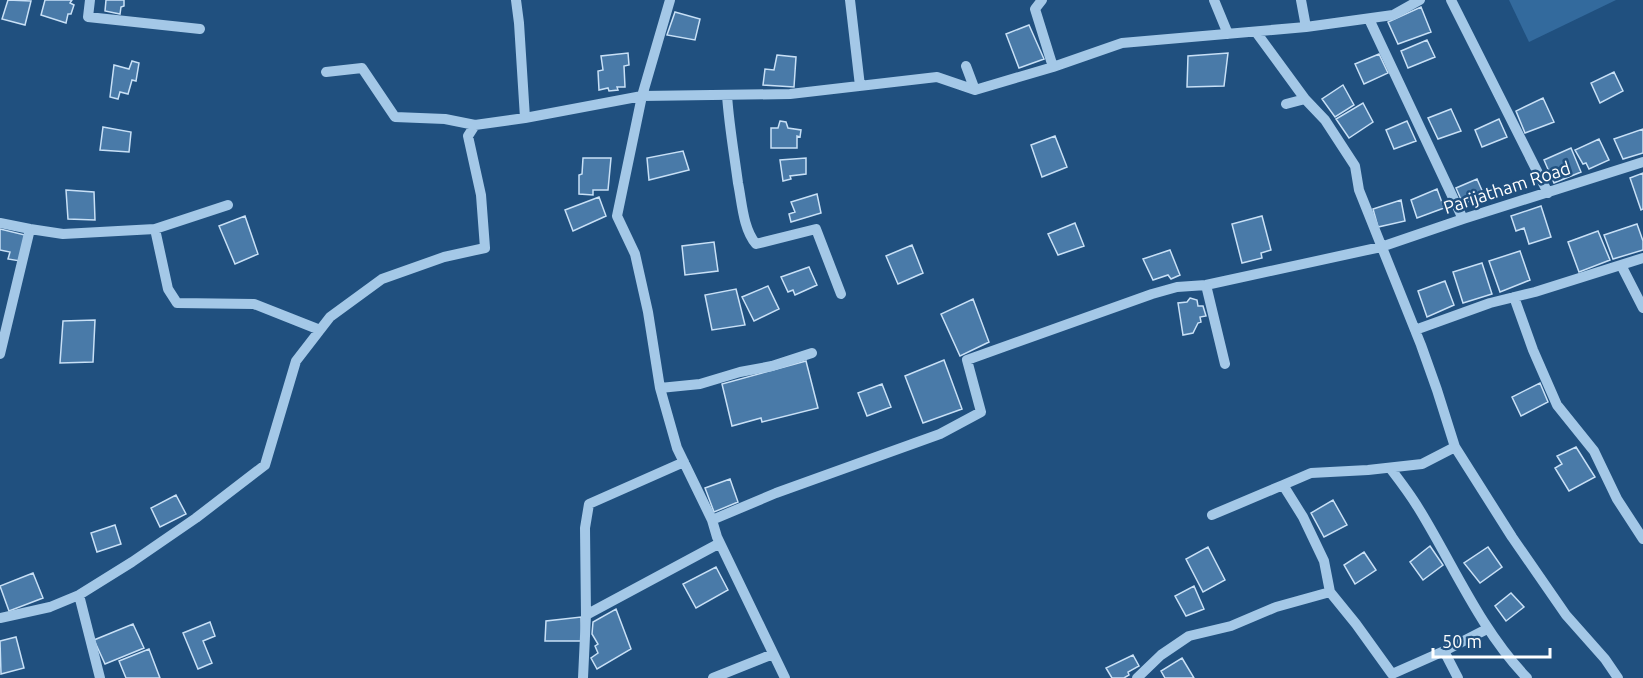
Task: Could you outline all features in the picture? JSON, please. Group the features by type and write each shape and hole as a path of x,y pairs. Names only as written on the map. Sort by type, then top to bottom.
{"street":[{"path":"90,0 88,16 200,29"},
{"path":"516,0 525,118"},
{"path":"670,0 642,96 617,216 635,254 648,312 660,388 677,448 785,678"},
{"path":"850,0 860,86"},
{"path":"1042,0 1035,9 1053,67"},
{"path":"1214,0 1228,34"},
{"path":"1301,0 1306,27"},
{"path":"326,72 362,68 395,117 445,118 475,125 642,96 790,94 938,77 975,90 1053,67 1122,43 1256,32 1369,19 1393,15 1420,0"},
{"path":"1451,0 1548,193"},
{"path":"1369,19 1463,219"},
{"path":"1256,32 1305,99 1325,120 1354,166 1359,190 1415,330 1455,447 1512,537 1566,615 1605,659 1618,678"},
{"path":"966,66 975,90"},
{"path":"727,95 744,217 752,240 756,244 816,229 841,294"},
{"path":"1286,104 1305,99"},
{"path":"0,618 50,607 79,595 196,518 265,465 296,362 330,317 382,279 444,257 485,248 481,195 468,136 475,125"},
{"name":"Parijatham Road","path":"712,520 776,493 940,434 981,412 967,360 1152,294 1177,287 1206,285 1381,247 1643,162"},
{"path":"0,223 63,234 155,229 228,205"},
{"path":"0,354 30,229"},
{"path":"155,229 168,289 177,303 254,304 320,330"},
{"path":"1415,330 1490,303 1535,292 1643,258"},
{"path":"1621,265 1643,308"},
{"path":"1206,285 1225,364"},
{"path":"1514,297 1533,350 1557,405 1594,452 1617,499 1643,539"},
{"path":"660,388 700,384 740,372 772,366 812,353"},
{"path":"1212,515 1311,473 1422,464 1455,447"},
{"path":"583,678 586,615 585,528 589,504 684,462"},
{"path":"1390,468 1418,507 1487,629 1527,678"},
{"path":"1283,485 1303,517 1324,561 1330,592 1356,624 1388,676 1487,629"},
{"path":"586,615 720,543"},
{"path":"1137,678 1161,655 1189,636 1231,626 1276,607 1330,592"},
{"path":"79,595 100,678"},
{"path":"1444,651 1458,678"},
{"path":"713,678 773,654"}],"shaded area":[{"path":"1509,0 1616,0 1529,42"}],"building":[{"path":"8,0 31,1 25,25 2,19"},
{"path":"45,0 72,0 70,3 74,5 71,14 68,14 66,23 41,15"},
{"path":"106,0 124,0 120,14 105,11"},
{"path":"1421,7 1431,32 1398,44 1388,22"},
{"path":"675,12 700,19 695,40 667,35"},
{"path":"1029,25 1044,59 1019,68 1006,34"},
{"path":"1427,40 1435,57 1408,68 1401,51"},
{"path":"628,53 629,65 624,66 625,87 617,87 618,90 609,91 608,88 599,90 598,71 603,70 601,56"},
{"path":"1228,53 1224,86 1187,87 1188,56"},
{"path":"1379,54 1388,73 1364,84 1355,64"},
{"path":"777,55 796,57 794,87 763,85 765,69 774,70"},
{"path":"132,61 139,63 136,81 132,80 128,94 120,92 118,99 110,97 114,65 129,69"},
{"path":"1614,72 1623,91 1600,103 1591,83"},
{"path":"1343,85 1354,105 1335,117 1322,99"},
{"path":"1543,98 1554,122 1525,133 1516,111"},
{"path":"1363,103 1373,122 1349,138 1336,119"},
{"path":"1451,109 1461,131 1438,139 1428,118"},
{"path":"1499,119 1507,137 1482,147 1475,130"},
{"path":"780,121 786,122 788,128 801,130 800,137 797,136 797,148 771,148 771,128 778,128"},
{"path":"1407,121 1416,141 1394,149 1386,130"},
{"path":"103,127 131,132 129,152 100,150"},
{"path":"1643,129 1643,153 1623,159 1614,139"},
{"path":"1055,136 1067,167 1042,177 1031,145"},
{"path":"1599,139 1609,160 1589,169 1586,163 1583,164 1575,150"},
{"path":"1571,148 1581,172 1554,183 1544,160"},
{"path":"683,151 689,170 649,180 647,158"},
{"path":"583,158 611,158 608,190 593,190 593,195 579,194 579,175 582,174"},
{"path":"806,158 806,174 790,176 791,179 783,181 780,160"},
{"path":"1643,173 1643,209 1641,210 1630,178"},
{"path":"1477,179 1484,195 1463,204 1456,188"},
{"path":"1437,189 1444,208 1417,218 1411,200"},
{"path":"66,190 94,192 95,220 68,219"},
{"path":"817,194 821,213 791,222 789,214 795,212 791,202"},
{"path":"599,197 606,216 573,231 565,210"},
{"path":"1401,200 1405,221 1378,227 1373,209"},
{"path":"1541,206 1551,237 1529,244 1524,228 1516,231 1511,216"},
{"path":"245,216 258,254 235,264 219,226"},
{"path":"1262,216 1271,250 1261,253 1262,258 1242,263 1232,224"},
{"path":"1075,223 1084,246 1058,255 1048,234"},
{"path":"1637,224 1643,241 1643,250 1613,259 1604,235"},
{"path":"0,229 25,235 20,261 8,259 10,252 0,250"},
{"path":"1598,231 1610,260 1579,272 1568,242"},
{"path":"714,242 718,271 685,275 682,246"},
{"path":"912,245 923,273 898,284 886,256"},
{"path":"1170,250 1180,275 1171,279 1168,275 1153,280 1143,259"},
{"path":"1520,251 1530,280 1500,292 1489,261"},
{"path":"1482,263 1492,294 1463,303 1453,272"},
{"path":"809,267 817,285 795,295 793,290 788,292 781,277"},
{"path":"1445,281 1454,305 1427,317 1418,291"},
{"path":"768,286 779,309 754,321 742,297"},
{"path":"736,289 745,325 712,330 705,295"},
{"path":"1190,298 1197,300 1198,306 1203,306 1206,316 1200,317 1201,322 1198,323 1193,333 1183,335 1178,303 1187,302"},
{"path":"973,299 989,342 960,356 941,314"},
{"path":"95,320 93,362 60,363 63,321"},
{"path":"944,360 962,409 923,423 905,376"},
{"path":"806,361 818,408 762,422 761,418 732,426 722,384"},
{"path":"1540,383 1548,402 1521,416 1512,397"},
{"path":"882,384 891,407 867,416 858,393"},
{"path":"1576,447 1595,477 1569,491 1555,468 1562,464 1557,456"},
{"path":"730,479 738,502 714,512 705,488"},
{"path":"176,495 186,514 160,527 151,508"},
{"path":"1333,500 1347,525 1324,537 1311,513"},
{"path":"115,525 121,544 97,552 91,533"},
{"path":"1430,546 1443,565 1423,580 1410,562"},
{"path":"1208,547 1225,580 1203,592 1186,559"},
{"path":"1488,547 1502,567 1480,583 1464,563"},
{"path":"1364,552 1376,570 1355,584 1344,565"},
{"path":"716,567 728,590 696,608 683,584"},
{"path":"33,573 43,598 9,611 0,586"},
{"path":"1194,586 1204,609 1186,616 1175,596"},
{"path":"1511,593 1524,607 1506,621 1495,606"},
{"path":"616,609 631,649 597,669 591,658 598,653 595,646 598,644 592,634 593,622"},
{"path":"581,617 582,641 545,641 546,621"},
{"path":"210,622 215,636 203,641 212,663 198,669 183,633"},
{"path":"133,624 144,648 105,664 94,640"},
{"path":"16,637 24,668 1,674 0,641"},
{"path":"149,649 160,678 126,678 119,661"},
{"path":"1133,655 1139,666 1128,672 1129,675 1124,678 1112,678 1106,668"},
{"path":"1182,658 1194,678 1165,678 1161,671"}]}
